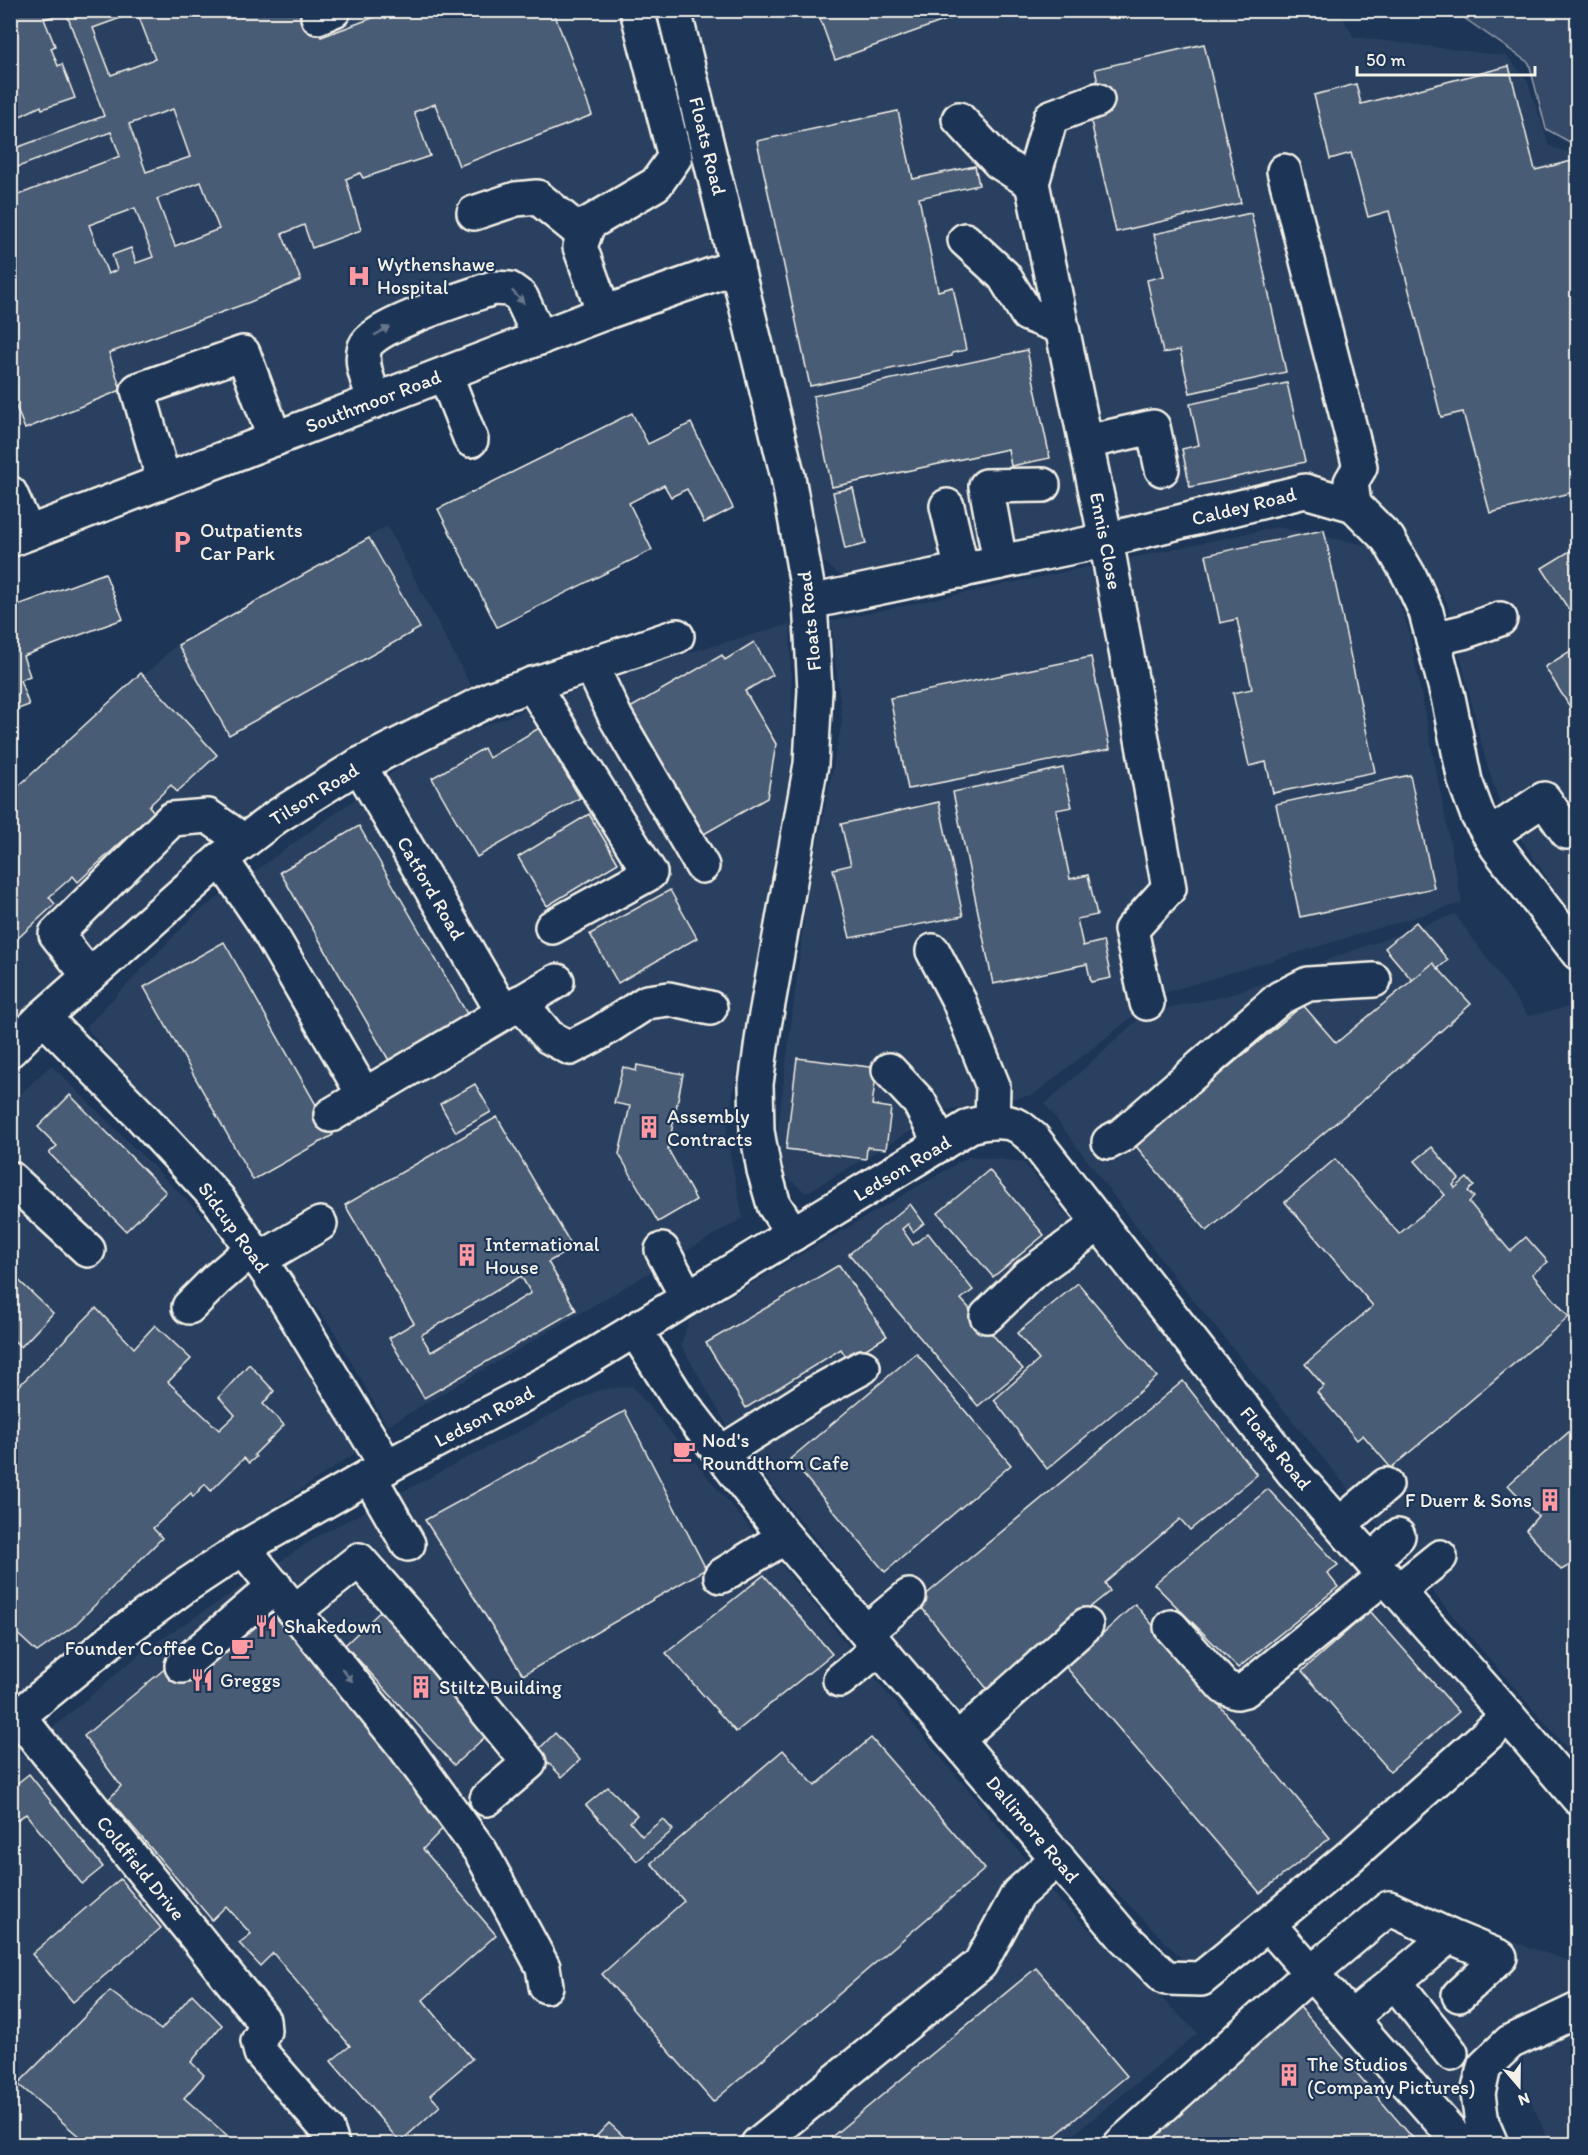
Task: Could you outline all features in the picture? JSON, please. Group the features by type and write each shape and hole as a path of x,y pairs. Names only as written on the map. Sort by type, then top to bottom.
{"street":[{"path":"604,313 580,247 588,224 656,184 675,157 637,10"},
{"name":"Floats Road","path":"674,10 788,477 810,602 815,690 811,764 766,1015 756,1084 757,1131 764,1170 774,1205 792,1234"},
{"name":"Ennis Close","path":"1097,100 1050,117 1032,183 1106,540 1169,888 1131,930 1147,1003"},
{"path":"959,119 999,162 1032,183"},
{"path":"1284,171 1360,466 1352,482 1354,506"},
{"path":"474,213 516,199 537,196 584,235"},
{"path":"965,240 1004,276 1027,314 1062,327"},
{"name":"Southmoor Road","path":"19,537 604,313 737,266"},
{"path":"375,401 363,365 365,348 372,337 390,326 493,288 510,289 521,297 540,338"},
{"path":"164,481 138,390 243,354 275,439"},
{"path":"445,374 471,440"},
{"path":"1086,442 1153,427 1162,470"},
{"path":"1000,561 986,486 1043,485"},
{"name":"Caldey Road","path":"810,602 1106,540 1305,491 1354,506 1388,539 1410,577 1426,612 1448,697 1465,781 1478,816 1576,950"},
{"path":"11,496 19,537"},
{"path":"947,506 962,571"},
{"path":"1433,639 1463,632 1500,619"},
{"name":"Tilson Road","path":"10,1050 43,1017 232,850 276,817 359,765 492,698 677,636"},
{"path":"591,665 616,718 702,866"},
{"path":"532,684 650,873 552,927"},
{"name":"Catford Road","path":"359,765 512,1007 549,1037 570,1048 599,1033 647,1002 669,999 710,1008"},
{"path":"1490,835 1544,799 1567,832"},
{"path":"89,976 56,934 172,819 208,816 232,850 263,921 364,1095"},
{"path":"933,951 959,1001 993,1086 981,1124"},
{"path":"1109,1142 1122,1135 1280,998 1308,984 1374,980"},
{"path":"330,1115 557,981"},
{"name":"Sidcup Road","path":"43,1017 142,1117 218,1199 281,1292 378,1472 408,1544"},
{"path":"889,1070 920,1102 941,1144"},
{"name":"Floats Road","path":"981,1124 1016,1124 1033,1137 1293,1472 1578,1798"},
{"name":"Ledson Road","path":"14,1719 114,1638 243,1548 378,1472 561,1375 941,1144 981,1124"},
{"path":"10,1178 88,1250"},
{"path":"987,1316 1029,1275 1100,1223"},
{"path":"189,1307 216,1280 256,1255 320,1224"},
{"path":"662,1251 687,1297"},
{"name":"Dallimore Road","path":"635,1330 678,1398 785,1537 1124,1937 1166,1978 1201,1979 1347,1859 1508,1716"},
{"path":"721,1453 814,1394 863,1367"},
{"path":"1340,1524 1386,1485"},
{"path":"1385,1576 1398,1536"},
{"path":"721,1576 785,1537"},
{"path":"243,1548 404,1746 481,1852 543,1967 546,1986"},
{"path":"1170,1627 1224,1687 1237,1692 1245,1690 1385,1576 1440,1557"},
{"path":"183,1666 294,1609 359,1560 417,1626 529,1763 487,1799"},
{"path":"840,1680 909,1596"},
{"path":"957,1740 1086,1625"},
{"name":"Coldfield Drive","path":"14,1719 263,2020 264,2031 258,2041 261,2054 327,2129 332,2145"},
{"path":"758,2145 980,1964 1018,1894 1058,1858"},
{"path":"1121,2145 1311,1973 1389,1908 1500,1957 1459,1995"},
{"path":"1268,1924 1461,2145"},
{"path":"1351,2018 1449,1936"},
{"path":"1395,1982 1451,2053"},
{"path":"1491,2145 1482,2123 1478,2094 1484,2067 1510,2042 1578,2010"}],"shaded area":[{"name":"Wythenshawe Hospital","path":"11,11 674,11 737,266 11,540"},
{"path":"694,11 1339,11 1354,37 1507,56 1527,80 1549,146 1577,155 1577,923 1503,812 1486,762 1447,603 1393,517 1368,501 1149,514 841,576 820,559 721,138"},
{"path":"1454,11 1577,11 1577,146 1546,129 1529,63"},
{"path":"387,526 471,686 287,792 11,1033 11,803 178,643"},
{"path":"1277,527 1381,548 1409,632 1462,903 1161,994 1033,1095 946,1110 806,1193 773,1166 807,897 842,721 831,621"},
{"path":"790,624 793,750 726,1134 743,1218 387,1426 332,1328 86,1027 195,914 426,748 638,667"},
{"path":"1455,914 1528,1016 1577,1005 1577,1760 1461,1626 1175,1278 1045,1104 1145,1013 1229,995"},
{"path":"51,1065 227,1240 356,1453 99,1623 11,1703 11,1103"},
{"path":"970,1156 1023,1162 1294,1490 1493,1721 1192,1969 1026,1801 734,1438 681,1345 689,1320"},
{"path":"632,1386 1063,1904 1198,2033 1062,2144 11,2144 10,1764 142,1652 323,1533 598,1390"},
{"path":"1389,1898 1577,1964 1577,1996 1482,2042 1467,2080 1479,2144 1099,2144"},
{"path":"1577,2026 1577,2144 1550,2144 1510,2056"}],"building":[{"path":"10,10 302,10 321,37 394,10 553,10 592,115 459,166 435,104 414,112 430,156 363,178 360,173 346,179 361,230 312,248 304,225 282,234 301,280 250,302 109,353 121,390 25,429 10,392 10,198 120,156 111,132 10,170 10,150 104,116 66,12 44,19 55,46 51,48 58,66 62,64 75,98 42,109 41,106 10,121","holes":["137,12 155,59 111,75 93,28","173,109 190,157 146,172 129,124","201,182 219,229 175,246 157,199","135,208 153,257 136,263 131,248 112,255 117,270 108,274 89,225"]},
{"path":"817,10 974,10 835,60"},
{"path":"1204,44 1241,203 1116,232 1090,117 1104,113 1095,69"},
{"path":"1509,66 1535,170 1576,160 1578,167 1578,491 1490,513 1463,412 1441,417 1389,211 1368,217 1351,153 1330,159 1314,95 1356,84 1361,104"},
{"path":"898,111 913,179 975,166 979,185 919,198 938,291 953,287 966,350 952,353 952,356 810,386 757,141"},
{"path":"1251,213 1286,372 1190,393 1180,350 1163,353 1147,280 1164,276 1154,234"},
{"path":"1027,350 1050,458 1011,466 1008,449 832,487 813,396"},
{"path":"1287,383 1305,462 1190,487 1182,449 1199,445 1190,404"},
{"path":"632,413 648,444 691,423 733,508 704,523 687,489 671,497 664,485 629,503 652,550 497,627 438,509"},
{"path":"853,488 866,544 845,549 833,492"},
{"path":"1324,530 1375,772 1273,793 1266,762 1249,766 1233,693 1252,689 1237,619 1220,623 1206,555"},
{"path":"369,538 420,628 229,735 178,645"},
{"path":"1578,546 1578,624 1542,568"},
{"path":"105,573 123,619 23,656 30,676 20,680 29,705 10,712 10,608"},
{"path":"754,642 773,675 745,691 776,744 767,798 704,834 630,708 722,655 725,660"},
{"path":"1578,646 1578,720 1545,667"},
{"path":"1091,657 1110,749 908,789 890,698"},
{"path":"141,673 217,755 177,792 171,785 149,806 154,812 78,882 73,876 49,897 55,904 16,940 10,934 10,794"},
{"path":"539,728 580,798 477,857 432,778 484,748 489,758"},
{"path":"1063,768 1072,807 1056,810 1070,879 1088,875 1097,915 1077,919 1083,946 1103,941 1111,978 1091,982 1087,964 993,984 953,792"},
{"path":"1410,775 1434,888 1300,917 1276,804"},
{"path":"939,802 963,916 850,938 833,869 851,865 841,824"},
{"path":"589,814 618,863 547,906 518,857"},
{"path":"359,826 470,1019 391,1064 280,872"},
{"path":"670,890 697,938 618,983 590,934"},
{"path":"1416,922 1448,960 1417,986 1385,948"},
{"path":"224,942 333,1135 253,1180 144,987"},
{"path":"1433,963 1471,1004 1375,1090 1207,1231 1135,1145 1303,1005 1336,1043"},
{"path":"797,1058 877,1068 872,1105 891,1108 886,1149 867,1147 866,1159 786,1149"},
{"name":"Assembly Contracts","path":"637,1065 683,1074 668,1149 696,1200 658,1222 619,1154 630,1106 614,1103 623,1067 636,1071"},
{"path":"475,1084 491,1112 456,1132 440,1104"},
{"path":"70,1095 166,1192 126,1231 49,1153 57,1146 38,1127"},
{"name":"International House","path":"497,1117 573,1248 548,1262 576,1310 424,1398 389,1338 414,1323 345,1205","holes":["521,1276 531,1293 431,1352 421,1335"]},
{"path":"1432,1147 1459,1179 1453,1185 1455,1188 1467,1178 1474,1186 1468,1191 1474,1197 1469,1202 1510,1251 1526,1237 1548,1262 1532,1274 1569,1317 1391,1468 1363,1435 1357,1440 1317,1392 1324,1386 1305,1364 1373,1306 1285,1202 1335,1159 1399,1234 1445,1195 1415,1161"},
{"path":"989,1170 1044,1235 993,1277 938,1213"},
{"path":"910,1204 924,1223 913,1232 908,1224 902,1229 913,1245 928,1233 973,1290 961,1299 1023,1369 978,1406 849,1254"},
{"path":"839,1265 887,1336 848,1360 841,1349 746,1408 706,1343"},
{"path":"10,1272 53,1313 21,1347 10,1337"},
{"path":"1078,1283 1157,1377 1047,1469 994,1400 1039,1360 1017,1333"},
{"path":"96,1308 134,1348 155,1325 191,1359 168,1382 219,1430 235,1415 219,1397 249,1364 274,1391 263,1404 284,1425 254,1455 256,1457 249,1463 244,1458 211,1491 205,1484 193,1497 191,1493 153,1528 162,1538 74,1626 37,1652 10,1627 10,1395"},
{"path":"916,1353 1011,1465 885,1572 790,1459"},
{"path":"1183,1381 1257,1475 1190,1530 1180,1519 1105,1583 1110,1591 988,1690 917,1602"},
{"path":"625,1411 706,1569 523,1675 425,1520"},
{"name":"F Duerr & Sons","path":"1578,1424 1578,1564 1576,1562 1561,1570 1526,1530 1538,1516 1508,1485"},
{"path":"1268,1489 1338,1565 1327,1573 1338,1587 1238,1668 1154,1584"},
{"path":"764,1575 832,1654 736,1732 666,1653"},
{"path":"272,1600 450,1821 423,1849 496,1935 423,2000 472,2059 430,2095 440,2106 400,2142 331,2061 350,2046 273,1953 260,1966 239,1943 251,1934 226,1906 212,1920 109,1799 121,1786 84,1736 168,1666"},
{"name":"Stiltz Building","path":"389,1603 494,1729 454,1765 345,1645"},
{"path":"1135,1604 1330,1838 1260,1893 1066,1667"},
{"path":"1370,1611 1459,1712 1390,1771 1302,1671"},
{"path":"555,1733 580,1760 562,1777 537,1751"},
{"path":"871,1738 985,1869 713,2102 602,1974 684,1901 651,1863 783,1750 815,1786"},
{"path":"29,1774 103,1867 82,1884 26,1814 10,1824 10,1789"},
{"path":"608,1787 637,1815 630,1822 642,1836 663,1819 673,1830 637,1861 586,1805"},
{"path":"120,1879 161,1928 73,2002 32,1954"},
{"path":"1036,1968 1127,2076 1045,2144 823,2144"},
{"path":"110,1991 161,2030 192,1994 222,2025 191,2062 204,2075 184,2098 237,2144 88,2144 18,2084"},
{"name":"The Studios (Company Pictures)","path":"1299,2006 1418,2144 1138,2144"},
{"path":"609,2123 632,2144 589,2144"}],"waterway":[{"path":"1571,10 1578,24"}],"place":[{"name":"Wythenshawe Hospital","path":"359,276"},
{"name":"Outpatients Car Park","path":"182,542"},
{"name":"Assembly Contracts","path":"649,1127"},
{"name":"International House","path":"467,1255"},
{"name":"Nod's Roundthorn Cafe","path":"684,1451"},
{"name":"F Duerr & Sons","path":"1550,1500"},
{"name":"Shakedown","path":"266,1626"},
{"name":"Founder Coffee Co","path":"242,1648"},
{"name":"Greggs","path":"202,1680"},
{"name":"Stiltz Building","path":"421,1687"},
{"name":"The Studios (Company Pictures)","path":"1289,2075"}]}
